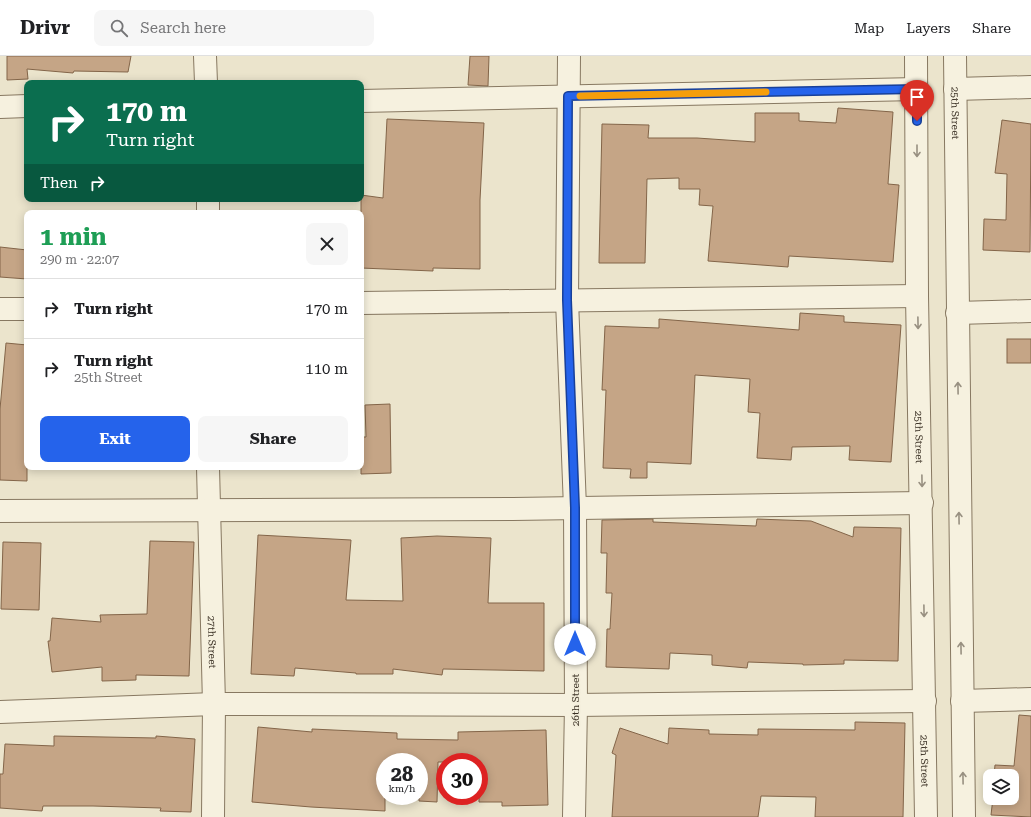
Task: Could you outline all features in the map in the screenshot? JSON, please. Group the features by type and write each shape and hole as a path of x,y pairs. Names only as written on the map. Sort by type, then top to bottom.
{"street":[{"path":"205,56 206,80"},
{"name":"26th Street","path":"569,56 567,300 575,508 576,705 574,817"},
{"name":"25th Street","path":"916,56 917,296 922,503 926,817"},
{"name":"25th Street","path":"955,56 964,817"},
{"path":"955,89 1031,87"},
{"path":"364,100 917,89"},
{"path":"0,107 24,106"},
{"path":"364,303 917,296"},
{"path":"0,309 24,309"},
{"path":"957,313 1031,311"},
{"name":"27th Street","path":"208,470 214,704 213,817"},
{"path":"0,511 575,508 922,503"},
{"path":"962,701 1031,699"},
{"path":"0,712 214,704 576,705 925,701"}],"building":[{"path":"7,56 131,56 128,72 74,71 73,73 27,69 28,79 7,80"},
{"path":"470,56 489,56 488,86 468,85"},
{"path":"838,108 893,112 888,184 899,185 893,262 789,256 788,267 708,261 713,206 699,205 700,189 679,189 679,178 647,179 645,263 599,263 602,124 649,125 648,138 697,138 755,142 755,113 799,113 799,121 836,123"},
{"path":"387,119 484,123 480,200 480,269 433,268 433,271 364,268 364,210 361,210 361,202 364,202 364,195 383,198"},
{"path":"1002,120 1031,124 1030,252 983,250 984,219 1006,220 1007,174 995,173"},
{"path":"0,247 24,250 24,279 0,277"},
{"path":"800,313 844,316 844,322 901,325 891,462 849,460 850,446 792,447 791,460 757,458 760,413 748,412 750,379 695,375 691,464 647,462 647,478 630,478 631,469 603,468 606,390 602,390 605,326 659,328 659,319 799,330"},
{"path":"1007,339 1031,339 1031,363 1007,363"},
{"path":"6,343 24,345 24,470 27,470 27,481 0,480 0,409"},
{"path":"390,404 391,473 361,474 361,470 364,470 364,437 366,437 365,405"},
{"path":"653,519 653,522 756,526 757,519 811,521 853,537 854,527 901,528 898,661 844,660 844,664 803,665 748,662 747,668 712,665 712,655 670,653 669,669 606,667 607,629 610,629 612,593 606,593 607,553 601,553 602,520"},
{"path":"258,535 351,540 346,600 403,601 401,538 437,536 491,538 488,603 544,603 544,671 443,669 442,675 393,669 393,674 356,674 295,668 294,676 251,674"},
{"path":"150,541 194,542 189,676 136,675 136,680 102,681 102,667 52,672 48,641 50,641 52,618 101,622 100,615 147,614"},
{"path":"3,542 41,543 39,610 1,609"},
{"path":"1019,715 1031,716 1031,817 991,815 992,805 1019,805 1019,769 995,769 995,765 1014,766"},
{"path":"855,722 905,723 903,817 815,817 816,797 761,796 758,817 612,817 616,755 612,753 620,728 668,744 669,728 709,730 709,734 758,735 758,729 855,730"},
{"path":"258,727 312,732 312,729 397,733 397,739 458,740 458,732 546,730 548,805 502,806 502,802 488,802 488,753 436,753 436,802 428,802 428,753 376,753 376,805 385,805 385,811 252,802"},
{"path":"54,736 156,738 156,736 195,739 191,812 160,811 161,808 93,806 43,806 42,811 0,808 0,774 3,774 5,744 54,746"}],"slow traffic":[{"path":"580,96 766,92"}],"route":[{"path":"575,644 575,508 567,300 568,96 917,89 917,121"}]}
